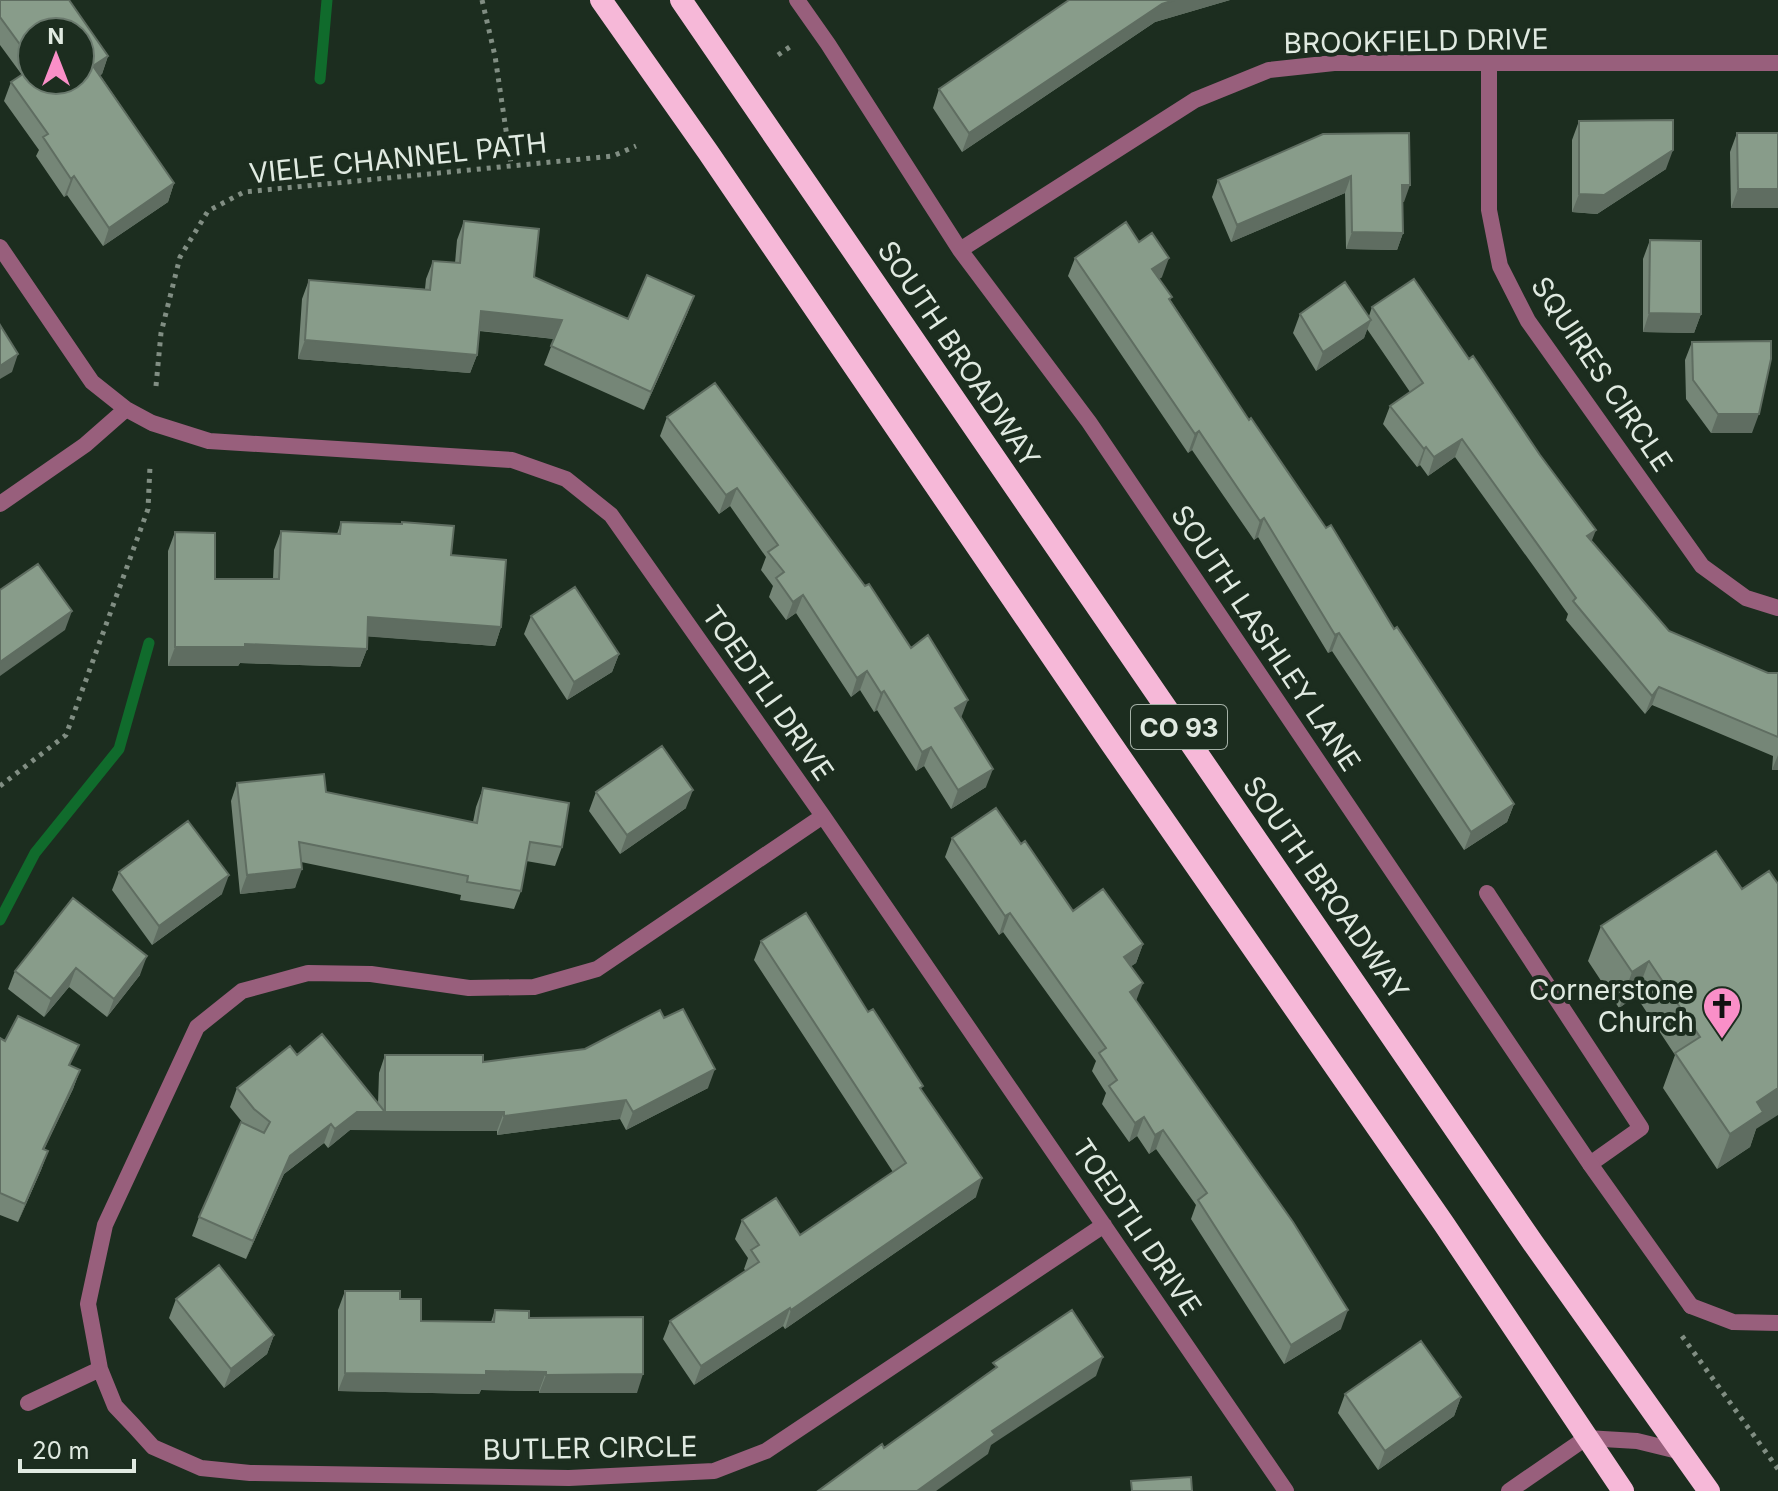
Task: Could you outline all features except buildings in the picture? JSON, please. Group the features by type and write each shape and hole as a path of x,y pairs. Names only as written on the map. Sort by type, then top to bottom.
{"highway":[{"name":"CO 93","path":"601,0 1435,1211 1623,1491"},
{"name":"SOUTH BROADWAY","path":"681,0 1533,1243 1709,1491"}],"street":[{"name":"SOUTH LASHLEY LANE","path":"797,0 960,250 1089,422 1590,1164 1691,1306 1733,1322 1778,1323"},
{"name":"BROOKFIELD DRIVE","path":"960,250 1195,100 1269,70 1334,63 1778,63"},
{"name":"SQUIRES CIRCLE","path":"1489,63 1489,210 1500,266 1528,321 1702,566 1746,598 1778,608"},
{"name":"TOEDTLI DRIVE","path":"0,247 92,382 126,409 152,423 209,441 512,460 566,479 611,515 823,816 1286,1491"},
{"path":"0,504 85,445 126,409"},
{"name":"BUTLER CIRCLE","path":"823,816 597,969 534,987 469,988 371,974 308,973 242,991 197,1027 105,1225 88,1304 100,1369 115,1406 153,1447 201,1468 250,1473 569,1478 714,1471 766,1451 1104,1225"},
{"path":"1487,893 1641,1128 1590,1164"},
{"path":"28,1403 100,1369"},
{"path":"1509,1491 1586,1438 1637,1441 1682,1452"}],"path":[{"path":"482,0 495,56 511,164"},
{"path":"778,55 800,41"},
{"name":"VIELE CHANNEL PATH","path":"156,386 161,333 180,257 208,211 244,192 613,156 636,146"},
{"path":"0,786 66,735 148,509 150,466"},
{"path":"1682,1336 1778,1469"}],"waterway":[{"path":"320,79 327,0"},
{"path":"0,920 35,853 119,749 149,643"}],"place":[{"name":"Cornerstone Church","path":"1722,1040"}]}
